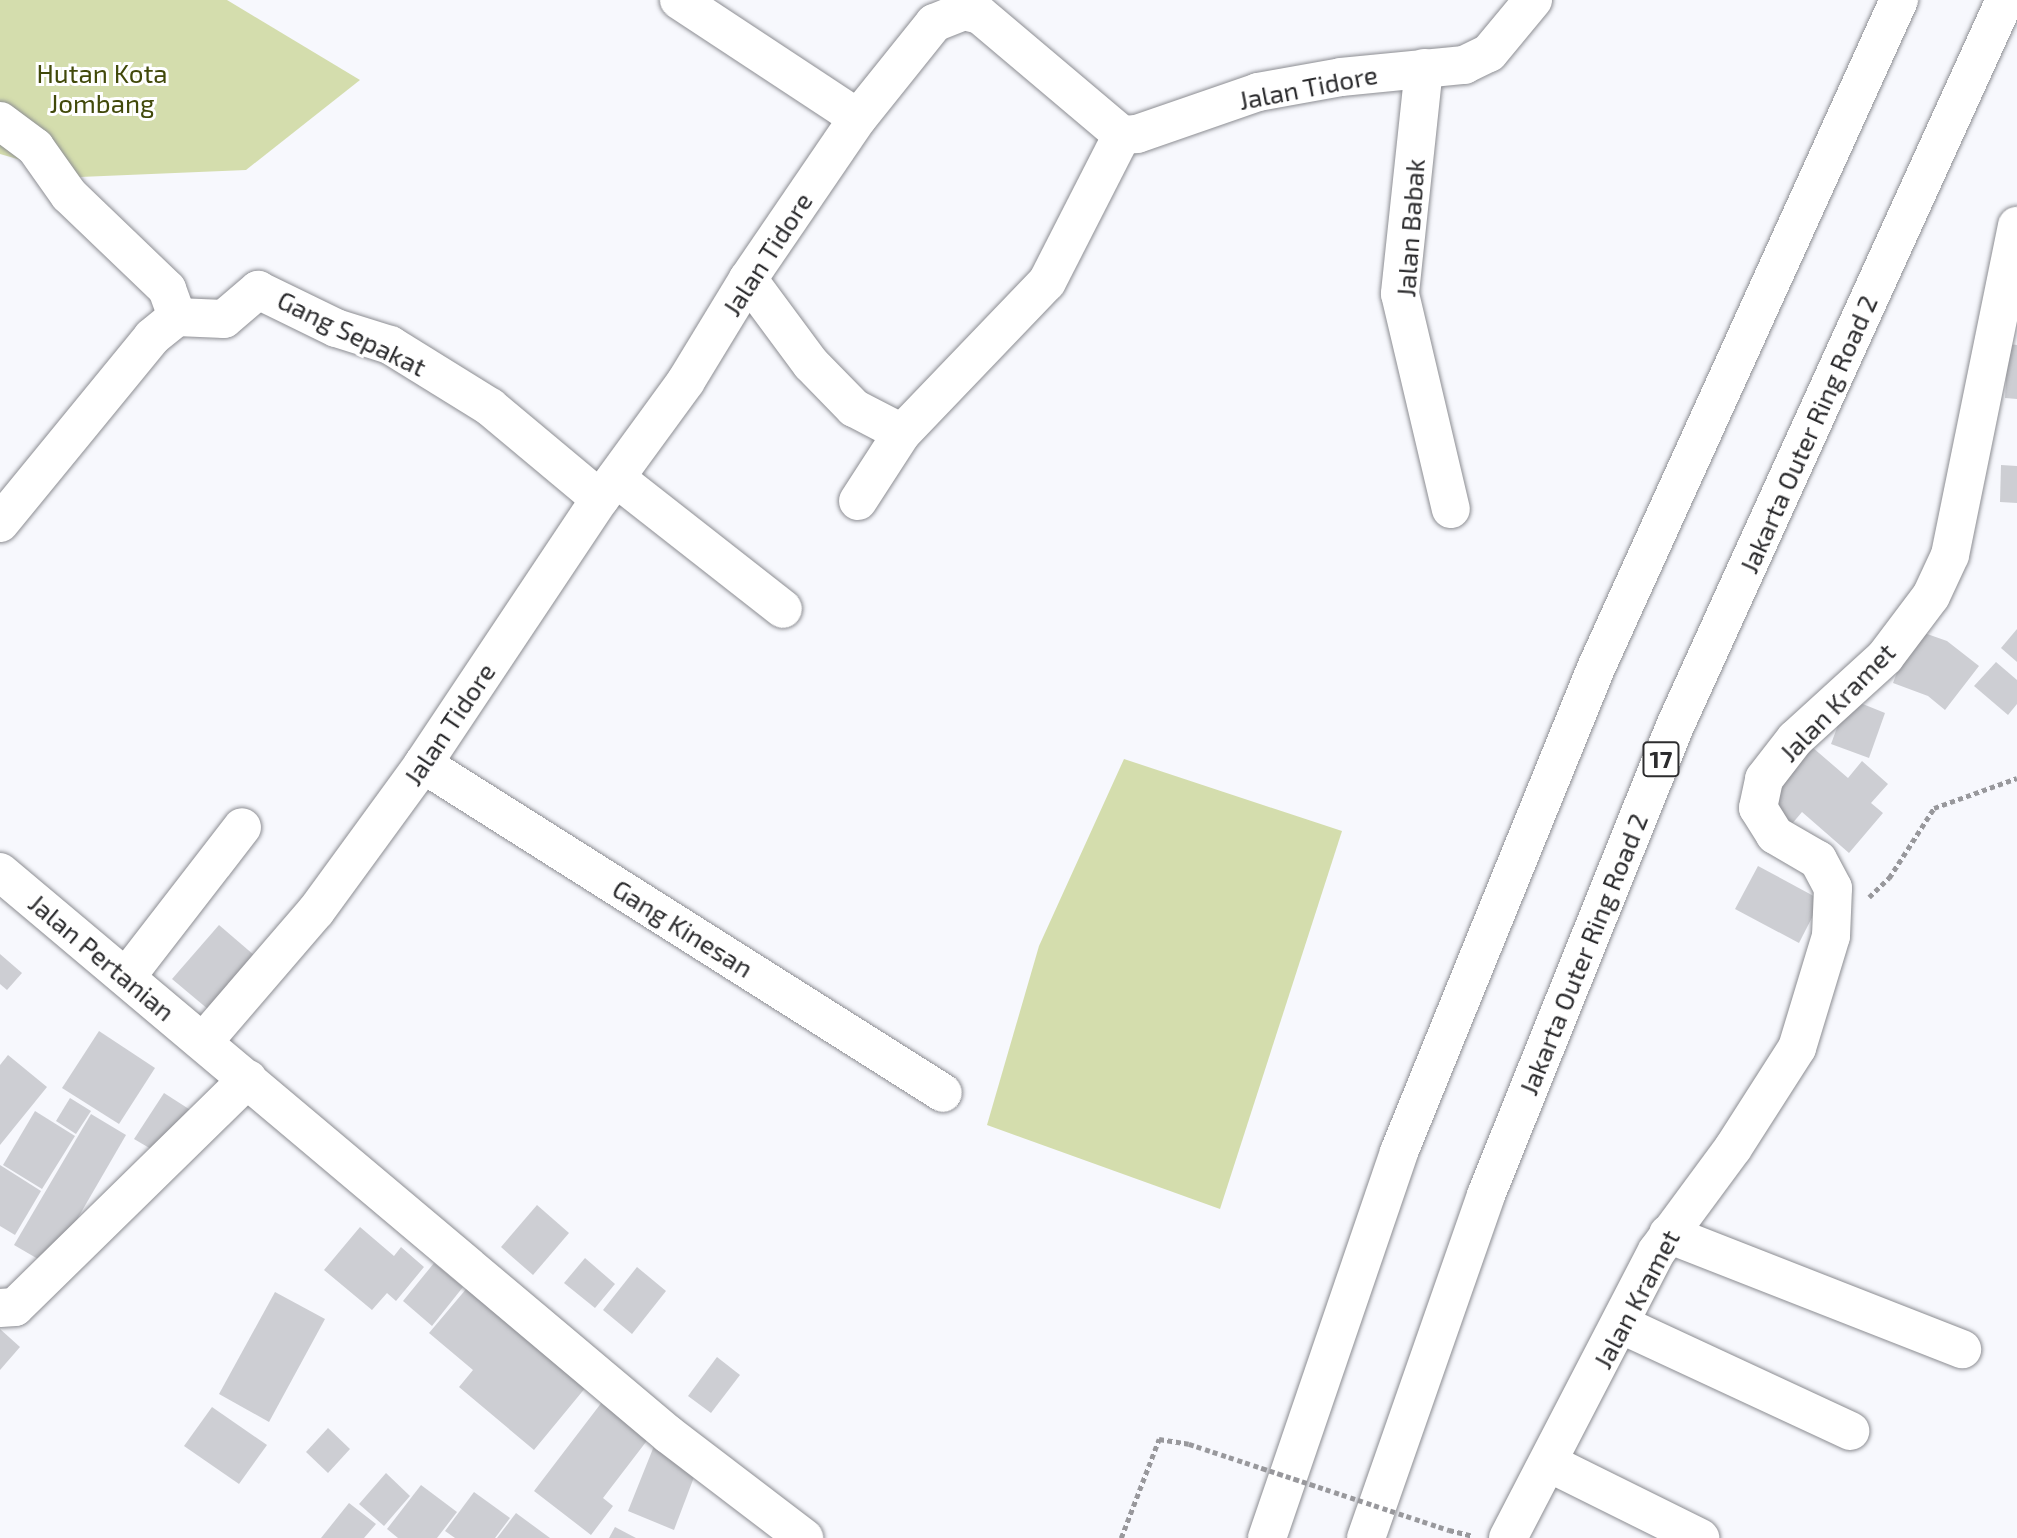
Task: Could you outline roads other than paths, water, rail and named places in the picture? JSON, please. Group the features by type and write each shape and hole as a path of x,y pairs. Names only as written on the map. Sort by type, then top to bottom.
{"main road":[{"path":"679,0 858,118"},
{"name":"Jalan Tidore","path":"204,1041 316,911 423,764 608,489 687,381 748,279 858,118 934,23 964,6 1000,29 1108,128 1122,135 1137,134 1258,92 1424,68 1464,65 1489,53 1532,0"},
{"path":"1267,1538 1399,1152 1585,693 1899,0"},
{"name":"Jakarta Outer Ring Road 2","path":"1366,1538 1486,1195 1675,726 2005,0"},
{"name":"Jalan Babak","path":"1424,68 1399,294 1451,509"},
{"path":"0,121 35,146 69,195 167,289 177,317 152,337 4,511"},
{"path":"858,501 902,433 1047,282 1122,135"},
{"name":"Jalan Kramet","path":"1507,1538 1549,1464 1668,1234 1733,1148 1797,1048 1831,936 1833,888 1818,860 1775,835 1758,808 1765,779 1796,739 1885,657 1931,596 1951,555 2017,226"},
{"path":"748,279 811,364 853,408 902,433"},
{"name":"Gang Sepakat","path":"177,317 224,319 258,290 275,294 336,328 390,345 490,407 608,489"},
{"path":"608,489 782,608"},
{"name":"Gang Kinesan","path":"423,764 943,1093"},
{"path":"127,976 242,827"},
{"name":"Jalan Pertanian","path":"0,872 127,976 669,1435 804,1538"},
{"path":"0,1308 15,1307 248,1079"},
{"path":"1668,1234 1962,1349"},
{"path":"1620,1324 1850,1431"},
{"path":"1549,1464 1700,1538"}],"park label":[{"name":"Hutan Kota Jombang","path":"102,88"}]}
